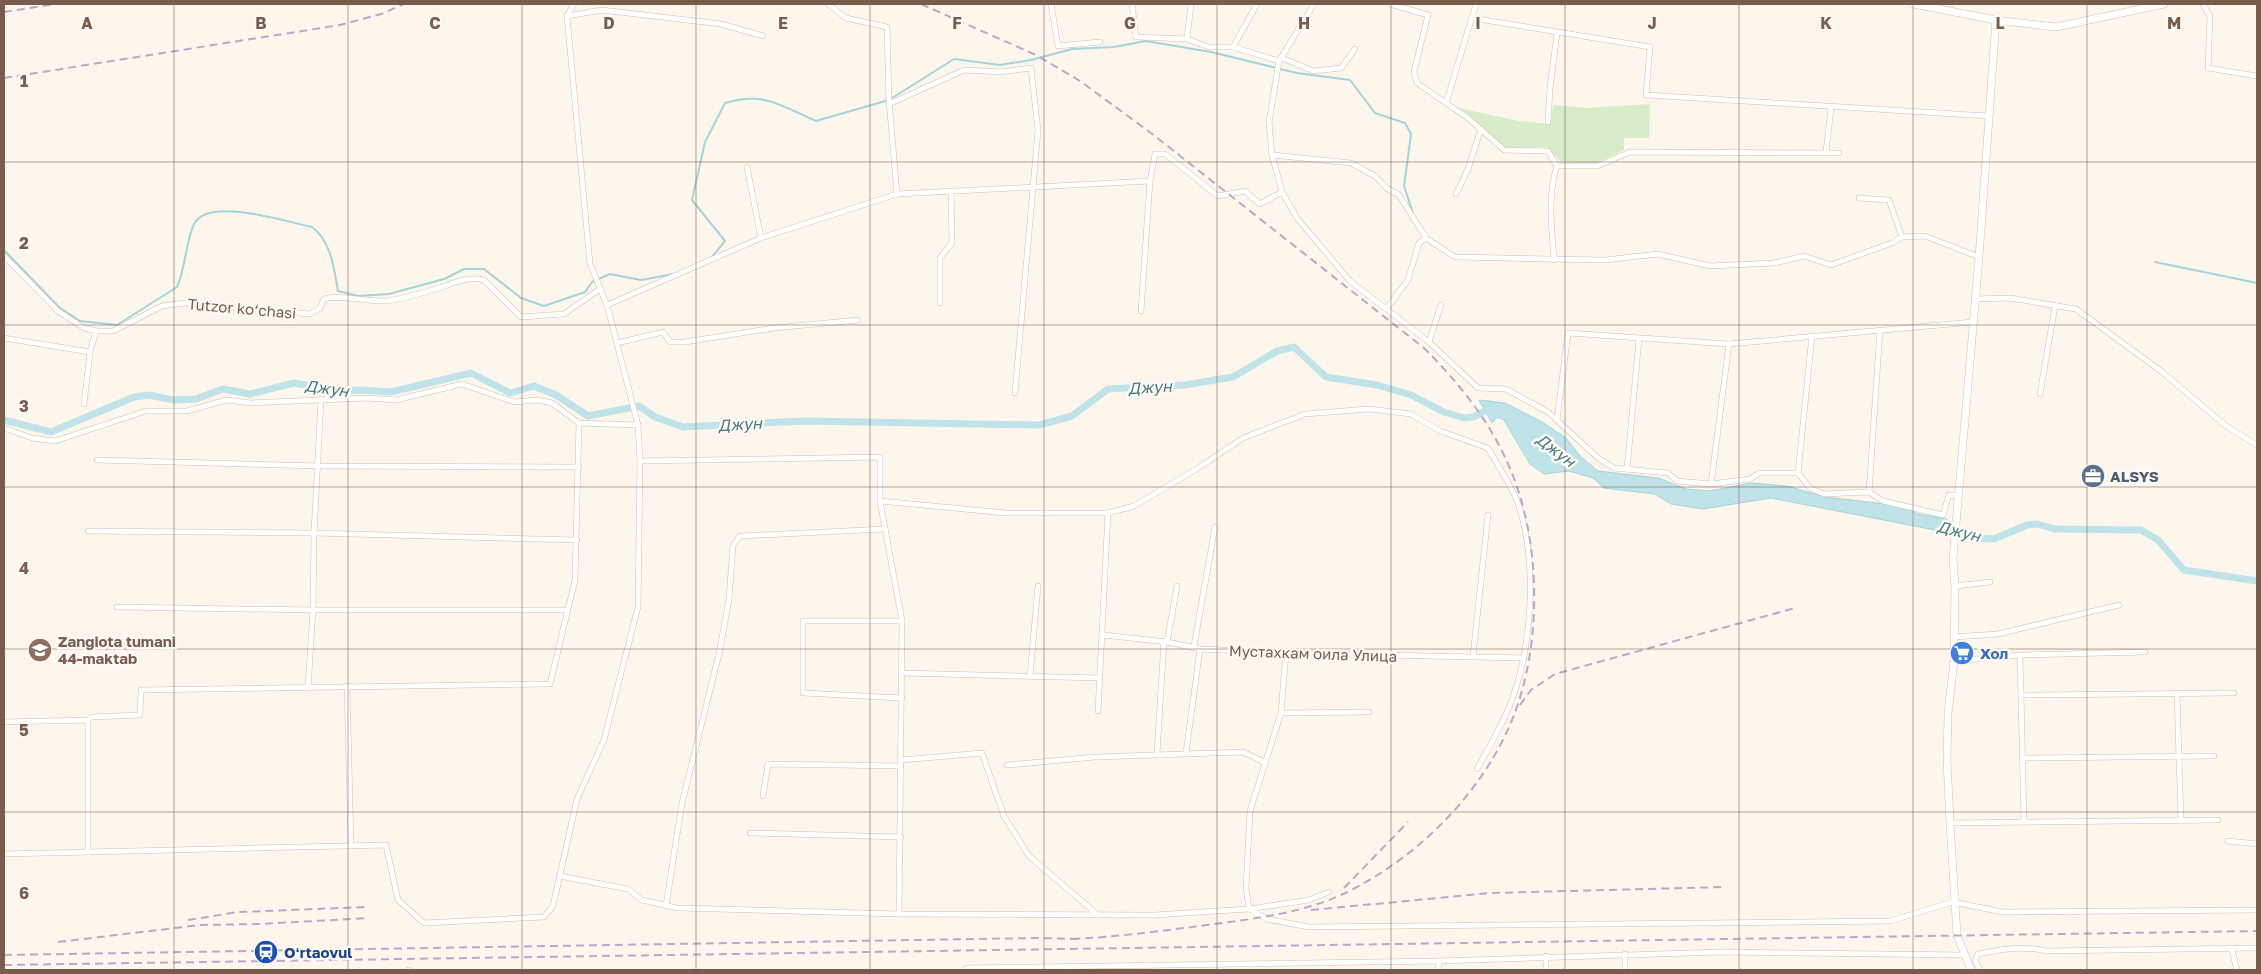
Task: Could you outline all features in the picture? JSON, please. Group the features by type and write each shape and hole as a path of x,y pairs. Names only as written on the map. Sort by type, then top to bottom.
{"main road":[{"path":"1913,4 1996,20 2056,27 2153,4 2164,4"},
{"path":"1970,970 1957,935 1953,902 1948,713 1954,661 1955,586 1953,559 1976,299 1996,20"}],"street":[{"path":"4,854 386,845 398,900 424,923 544,917 553,906 577,799 604,740 638,607 640,461 638,425 607,305 590,264 567,16 574,4"},
{"path":"828,4 846,18 886,27 889,104 897,194"},
{"path":"1051,4 1058,46 1100,42"},
{"path":"1132,4 1136,37 1187,39 1208,47 1233,47 1280,59 1313,71 1341,68 1354,49"},
{"path":"1187,39 1191,4"},
{"path":"1233,47 1257,4"},
{"path":"1314,4 1280,59 1269,122 1272,156 1282,192 1297,218 1350,280 1429,342 1478,388 1506,389 1548,412 1598,458 1614,468 1668,473 1677,481 1711,484 1750,478 1759,473 1798,473"},
{"path":"1390,4 1428,15 1414,72 1417,83 1481,129 1504,150 1548,151 1557,166"},
{"path":"1446,104 1476,4"},
{"path":"2203,4 2210,16 2208,68 2257,76"},
{"path":"567,16 602,10 721,24 763,36"},
{"path":"1472,18 1650,47 1646,94 1831,108 1988,116"},
{"path":"1548,122 1557,33"},
{"path":"889,104 964,70 1000,72 1032,68 1038,130 1015,393"},
{"path":"1826,152 1831,108"},
{"path":"1456,194 1468,169 1481,129"},
{"path":"1557,166 1597,166 1630,152 1839,153"},
{"path":"1141,311 1150,181 1155,154 1165,154 1218,196 1245,191 1260,204 1282,192"},
{"path":"1272,156 1351,163 1375,176 1388,189 1399,195 1426,238 1455,257 1605,260 1658,254 1710,266 1774,263 1804,256 1831,265 1892,243 1902,237 1925,236 1979,257"},
{"path":"1554,260 1551,196 1552,180 1557,166"},
{"path":"747,167 761,238"},
{"path":"607,305 761,238 897,194 1150,181"},
{"path":"940,303 940,258 952,243 951,192"},
{"path":"1859,198 1889,200 1902,237"},
{"path":"1388,308 1408,280 1419,243 1426,238"},
{"path":"4,256 58,311 84,328 96,331 90,352 84,404"},
{"name":"Tutzor ko‘chasi","path":"96,331 114,331 162,306 184,303 310,314 320,308 324,298 332,296 354,300 386,301 439,288 464,278 484,280 521,317 564,314 600,289"},
{"path":"1976,299 2010,298 2076,309 2161,371 2226,426 2257,445"},
{"path":"1429,342 1440,305"},
{"path":"2040,394 2055,306"},
{"path":"617,343 663,332 670,342 686,342 774,328 858,320"},
{"path":"1557,420 1568,333 1729,344 1973,322"},
{"path":"1869,492 1880,330"},
{"path":"1812,336 1798,473 1810,488 1824,494 1869,492 1883,501 1926,510 1944,516 1949,495 1958,496"},
{"path":"4,338 90,352"},
{"path":"1627,469 1640,339"},
{"path":"1711,484 1729,344"},
{"path":"4,428 32,438 56,440 146,411 187,411 226,400 252,403 320,399 396,400 462,384 514,402 538,400 552,403 579,423 638,425"},
{"path":"308,687 314,610 314,533 320,399"},
{"path":"880,501 1006,513 1108,513 1134,506 1198,468 1243,438 1305,414 1369,409 1411,414 1440,431 1488,448 1521,512 1530,566 1529,609 1524,658 1514,694 1497,734 1476,768"},
{"path":"4,722 88,720 92,717 140,715 141,690 550,684 566,610 575,580 579,423"},
{"path":"640,461 880,457 880,501 902,621 899,914"},
{"path":"97,460 318,466 579,467"},
{"path":"1098,711 1108,513"},
{"path":"1473,656 1488,515"},
{"path":"1194,646 1215,527"},
{"path":"666,906 682,803 719,654 729,599 733,545 740,536 885,529"},
{"path":"88,531 314,533 577,540"},
{"path":"1955,586 1990,582"},
{"path":"1030,676 1038,586"},
{"path":"1157,754 1166,641 1177,586"},
{"path":"1954,637 1998,634 2120,605"},
{"path":"116,607 314,610 566,610"},
{"path":"902,621 803,621 803,684 803,693 902,698"},
{"name":"Мустахкам оила Улица","path":"1103,635 1166,641 1194,646 1200,649 1286,654 1524,658"},
{"path":"1186,754 1200,649"},
{"path":"1954,661 2020,655 2145,652"},
{"path":"1249,909 1246,888 1250,811 1281,713 1286,654"},
{"path":"2020,655 2024,821"},
{"path":"902,673 1100,678"},
{"path":"347,686 351,846"},
{"path":"2021,695 2234,693"},
{"path":"2177,694 2181,820"},
{"path":"1281,713 1369,712"},
{"path":"88,720 88,852"},
{"path":"1007,765 1096,756 1243,752 1264,762"},
{"path":"763,796 768,764 901,763 982,753 1004,816 1029,856 1098,915"},
{"path":"2022,758 2214,756"},
{"path":"1950,822 2218,820"},
{"path":"750,833 901,837"},
{"path":"2228,841 2257,844"},
{"path":"559,876 628,889 642,900 677,908 899,914 1155,915 1249,909 1309,900 1329,892"},
{"path":"1249,909 1267,919 1309,927 1890,921 1953,902 2002,912 2257,910"},
{"path":"1980,970 1976,961 1978,954 2018,948 2036,948 2046,951 2232,950 2257,948"},
{"path":"2232,950 2236,970"},
{"path":"966,970 966,968 1126,968 1439,961 1546,956 1721,952 1964,955"},
{"path":"1625,954 1625,970"},
{"path":"1546,956 1546,970"},
{"path":"1438,970 1439,961"}],"green space":[{"path":"1650,104 1649,138 1624,138 1624,150 1594,164 1561,162 1547,147 1506,148 1459,108 1519,121 1551,124 1553,105 1586,108"}],"water":[{"path":"1479,400 1505,403 1542,422 1566,438 1581,457 1598,471 1658,478 1686,489 1709,491 1752,483 1787,486 1825,497 1902,506 1918,514 1947,519 1945,532 1771,498 1703,509 1671,504 1655,494 1604,488 1593,478 1569,471 1544,474 1530,464 1504,420 1497,417 1492,423"}],"waterway":[{"path":"711,258 725,241 692,200 705,142 725,103 762,99 816,121 889,100 954,59 1000,65 1031,60 1072,49 1114,47 1146,41 1211,52 1297,73 1350,80 1375,113 1405,123 1411,134 1404,186 1413,213"},
{"path":"4,250 59,307 80,321 117,325 177,287 194,224 202,216 215,212 249,213 312,227 328,247 338,291 358,296 389,294 444,279 464,269 484,269 521,298 544,306 585,292 592,282 610,274 641,280 673,274"},
{"path":"2155,262 2257,283"},
{"name":"Джун","path":"4,420 51,432 134,397 149,395 173,400 196,399 223,389 250,394 294,383 337,391 391,392 471,373 510,393 534,386 556,395 588,416 639,406 655,417 683,427 805,421 1039,425 1072,416 1108,389 1185,385 1233,377 1277,351 1294,347 1326,377 1377,385 1411,395 1444,412 1464,418 1474,417 1488,409 1494,409"},
{"name":"Джун","path":"1938,526 1974,538 1994,539 2027,525 2037,524 2055,529 2141,530 2158,540 2184,570 2257,581"}],"railway":[{"path":"4,12 55,4"},
{"path":"4,78 340,25 381,14 404,4"},
{"path":"921,4 1036,55 1080,81 1151,133 1424,348 1467,396 1491,431 1518,490 1531,545 1534,575 1532,636 1528,665 1512,720 1499,748 1482,775 1442,824 1418,845 1393,865 1366,882 1339,896 1307,907 1274,915 1224,923 1140,934 1072,939"},
{"path":"1520,705 1531,690 1555,674 1795,608"},
{"path":"1344,888 1408,822"},
{"path":"1311,910 1491,893 1723,887"},
{"path":"188,920 238,912 367,907"},
{"path":"58,942 200,925 261,924 368,918"},
{"path":"4,965 2257,931"},
{"path":"4,955 1036,938 1079,939"}],"place":[{"name":"ALSYS","path":"2093,476"},
{"name":"Zangiota tumani 44-maktab","path":"40,650"},
{"name":"Хол","path":"1962,653"},
{"name":"Oʻrtaovul","path":"266,952"}]}
